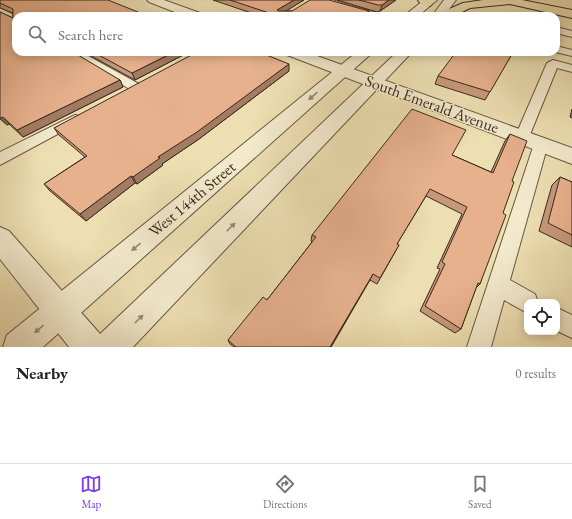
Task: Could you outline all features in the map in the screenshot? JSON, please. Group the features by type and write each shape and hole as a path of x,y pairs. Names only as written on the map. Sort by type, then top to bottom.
{"main road":[{"path":"452,12 467,5 508,0 572,14"}],"street":[{"path":"153,0 185,12"},
{"path":"441,12 450,0"},
{"path":"415,12 427,1"},
{"name":"South Emerald Avenue","path":"303,56 572,156"},
{"name":"West 144th Street","path":"19,347 361,56"},
{"path":"111,347 400,56"},
{"path":"0,239 89,347"}],"lane":[{"path":"323,0 364,12"},
{"path":"0,11 12,18"},
{"path":"560,31 572,34"},
{"path":"560,50 572,53"},
{"path":"80,56 135,87"},
{"path":"522,138 553,64 572,69"},
{"path":"121,94 148,80"},
{"path":"0,159 88,112"},
{"path":"479,347 541,144"},
{"path":"498,285 524,300"},
{"path":"560,321 572,327"}],"building":[{"path":"0,0 108,0 138,12 13,12 13,9 0,3"},
{"path":"230,0 294,0 277,10 292,11 310,0 329,0 369,11 368,12 266,12"},
{"path":"359,0 389,0 382,5 378,5"},
{"path":"0,12 12,18 12,56 80,56 120,80 17,130 3,117 0,117"},
{"path":"100,56 166,56 132,73"},
{"path":"189,56 269,56 289,64 197,132 158,157 160,158 133,177 131,176 80,214 44,184 87,156 54,128"},
{"path":"453,56 511,56 490,92 438,76"},
{"path":"412,109 466,130 452,155 493,173 510,134 527,141 512,181 514,182 503,213 506,215 461,329 425,306 445,264 442,262 467,207 430,189 397,244 399,245 380,278 373,274 330,347 236,347 228,340 263,297 267,300 316,237 312,235"},
{"path":"560,177 572,182 572,235 548,223"}]}
